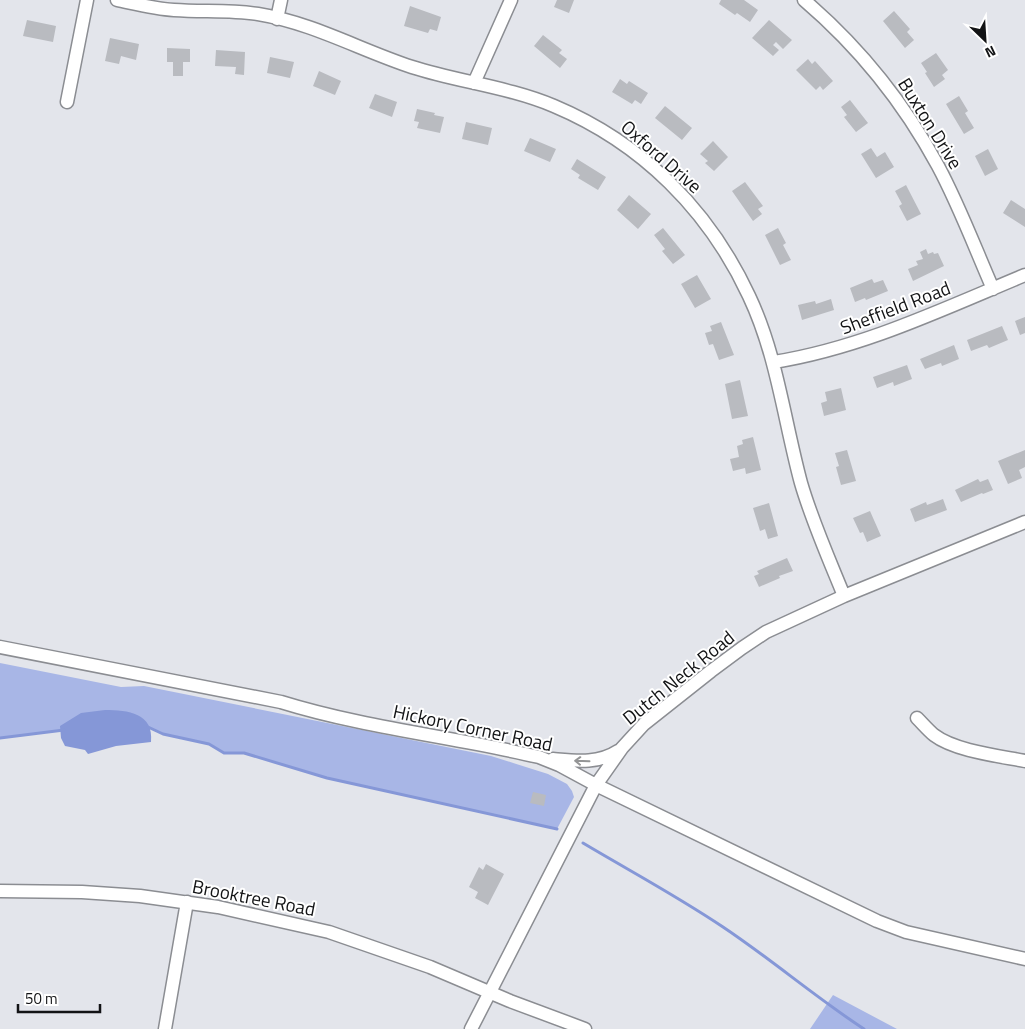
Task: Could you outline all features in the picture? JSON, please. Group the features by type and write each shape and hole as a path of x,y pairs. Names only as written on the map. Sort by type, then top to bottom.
{"street":[{"path":"67,102 87,0"},
{"name":"Oxford Drive","path":"117,0 156,8 259,14 307,26 413,67 552,106 612,135 632,151 683,195 719,241 735,268 764,332 774,362 801,482 844,596"},
{"path":"277,19 280,0"},
{"path":"474,83 511,0"},
{"name":"Buxton Drive","path":"804,0 823,16 876,73 921,136 955,200 993,288"},
{"name":"Sheffield Road","path":"774,362 813,356 867,340 1025,275"},
{"name":"Dutch Neck Road","path":"471,1029 596,785 622,748 644,724 742,648 780,624 1025,522"},
{"name":"Hickory Corner Road","path":"0,647 281,702 306,710 374,725 539,757 559,765 596,785 877,921 906,932 1025,959"},
{"path":"917,718 935,736 951,743 978,752 1025,760"},
{"path":"539,757 588,762 612,755 622,748"},
{"name":"Brooktree Road","path":"0,891 82,892 140,896 218,907 329,932 430,967 490,993 584,1029"},
{"path":"165,1029 187,902"}],"shaded area":[{"path":"0,663 121,687 144,686 491,756 548,774 567,784 574,797 557,829 554,829 327,778 244,753 224,753 209,744 163,734 136,722 0,738"},
{"path":"105,710 130,712 144,719 151,732 151,742 116,746 88,754 85,750 65,746 61,738 60,726 81,713"},
{"path":"833,995 897,1029 810,1029"}],"building":[{"path":"557,0 574,0 569,13 554,7"},
{"path":"721,0 744,0 758,10 750,22 719,4"},
{"path":"410,6 441,17 437,31 430,29 428,33 404,26"},
{"path":"894,11 910,29 907,32 914,40 905,48 883,21"},
{"path":"27,20 56,26 53,42 23,36"},
{"path":"769,20 792,40 783,49 776,42 773,45 779,50 773,56 752,38"},
{"path":"543,35 562,50 559,53 567,59 560,68 534,46"},
{"path":"110,38 139,44 136,60 121,56 119,64 105,61"},
{"path":"167,48 190,49 190,62 183,62 183,76 173,76 173,62 167,62"},
{"path":"216,50 245,52 244,75 235,74 236,67 215,66"},
{"path":"936,53 948,70 942,75 945,79 934,87 921,63"},
{"path":"270,57 294,62 290,78 267,73"},
{"path":"808,59 812,64 815,61 833,81 823,90 820,86 816,90 796,70"},
{"path":"319,71 341,81 335,95 313,86"},
{"path":"620,79 627,84 629,81 648,93 641,104 635,100 632,104 612,92"},
{"path":"375,94 397,102 392,117 369,108"},
{"path":"959,96 968,111 965,113 974,128 964,134 946,104"},
{"path":"850,100 868,123 856,132 844,117 847,115 841,107"},
{"path":"665,106 692,128 682,140 655,118"},
{"path":"417,109 444,117 440,133 417,128 419,122 414,121"},
{"path":"466,122 492,128 488,145 462,139"},
{"path":"530,138 556,149 550,162 524,151"},
{"path":"713,141 728,157 714,171 705,163 708,161 700,154"},
{"path":"871,148 877,157 885,152 894,167 876,178 861,154"},
{"path":"988,149 998,169 985,176 975,156"},
{"path":"577,159 606,177 598,190 578,178 580,175 571,169"},
{"path":"745,182 763,206 758,209 762,214 753,221 732,191"},
{"path":"906,185 921,214 907,221 899,206 902,204 895,191"},
{"path":"629,195 651,214 638,229 617,210"},
{"path":"1011,200 1025,209 1025,227 1003,213"},
{"path":"663,228 685,255 673,264 662,251 665,249 654,235"},
{"path":"778,228 786,243 783,245 791,260 780,265 765,235"},
{"path":"926,249 928,254 938,253 944,266 913,281 908,269 918,265 916,261 923,259 920,252"},
{"path":"697,275 711,299 695,308 681,284"},
{"path":"872,279 874,283 883,280 888,291 866,300 865,298 855,302 850,288"},
{"path":"831,299 834,310 802,320 798,305 815,301 816,304"},
{"path":"1025,317 1025,333 1020,335 1015,321"},
{"path":"721,322 734,355 719,360 713,344 709,345 705,333 712,331 710,326"},
{"path":"1002,326 1008,340 989,348 987,345 971,351 967,340"},
{"path":"954,345 959,359 942,366 941,363 925,369 920,359"},
{"path":"907,365 912,379 894,386 893,382 877,388 873,377"},
{"path":"740,380 748,416 732,419 725,384"},
{"path":"841,388 846,410 824,416 821,403 827,401 825,392"},
{"path":"753,437 761,470 746,474 745,468 733,471 730,459 739,457 737,446 743,444 742,440"},
{"path":"847,450 856,481 841,485 836,467 839,466 835,453"},
{"path":"1025,450 1025,467 1019,470 1022,478 1008,484 998,461"},
{"path":"978,479 980,482 988,479 993,490 961,502 955,490"},
{"path":"943,499 947,510 915,522 910,509 926,502 927,505"},
{"path":"769,503 778,536 768,539 765,529 760,531 753,508"},
{"path":"870,511 881,536 867,542 863,532 860,533 853,518"},
{"path":"787,558 793,571 759,587 754,576 759,574 757,571"},
{"path":"533,792 546,795 544,806 530,803"},
{"path":"486,864 504,874 488,905 475,898 478,892 469,887 479,867 483,870"}],"waterway":[{"path":"148,727 163,734 209,744 224,753 244,753 327,778 557,829"},
{"path":"0,738 64,730"},
{"path":"583,843 671,894 723,927 864,1029"}]}
